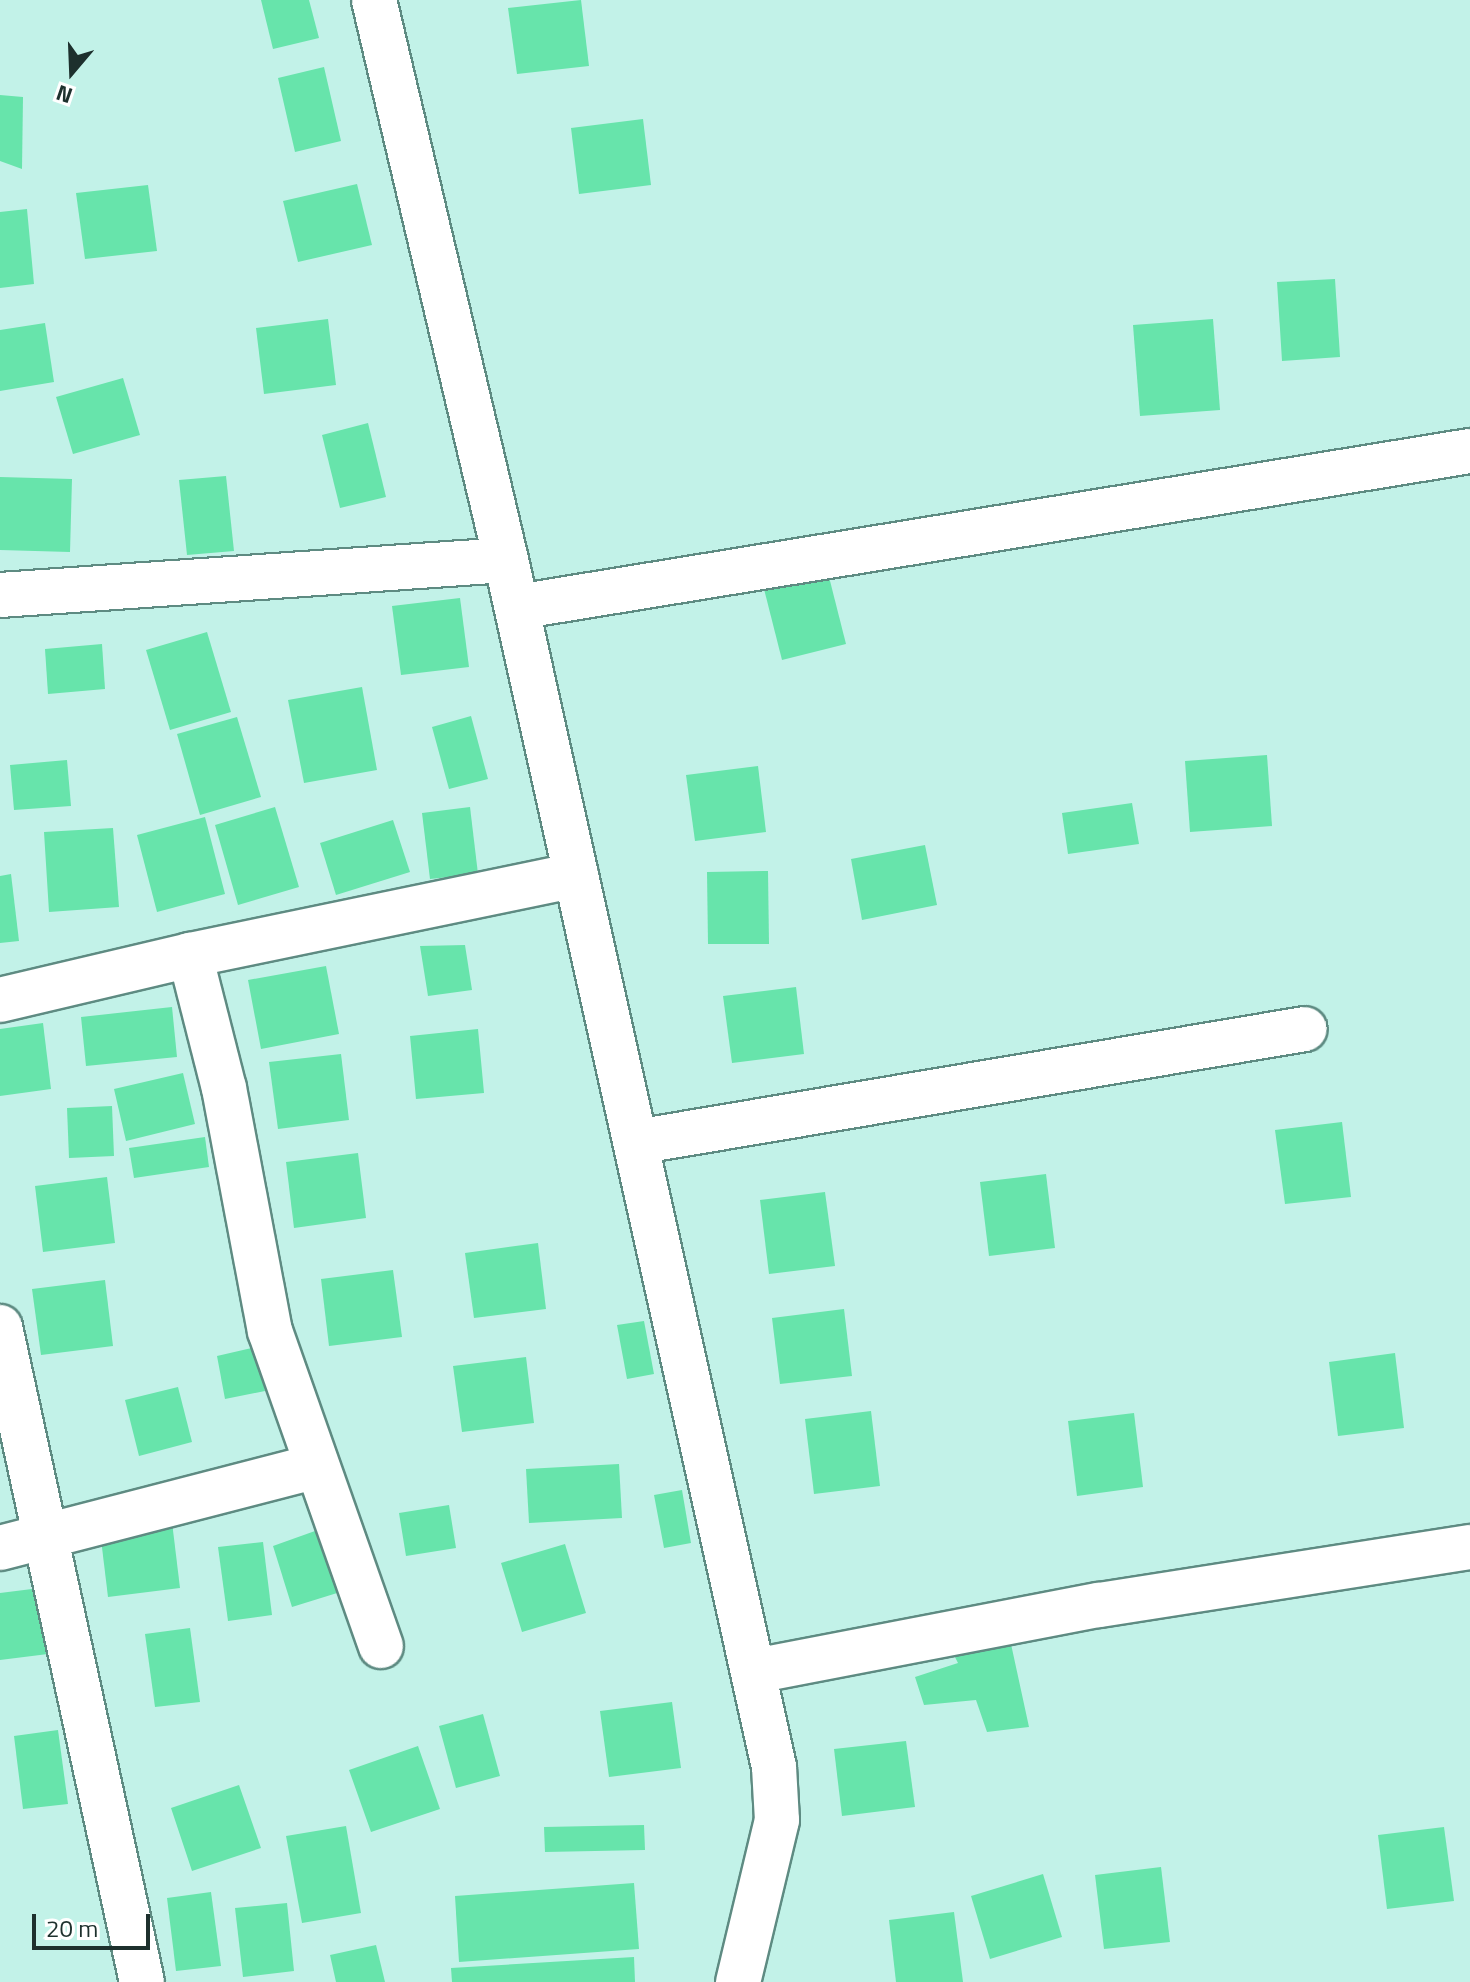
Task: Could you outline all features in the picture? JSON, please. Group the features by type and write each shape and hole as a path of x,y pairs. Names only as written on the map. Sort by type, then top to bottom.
{"street":[{"path":"374,0 517,607 774,1767 777,1820 738,1982"},
{"path":"517,607 1470,451"},
{"path":"0,595 506,560"},
{"path":"0,1000 190,955 576,875"},
{"path":"190,955 224,1088 266,1316 314,1467 381,1646"},
{"path":"636,1142 1305,1029"},
{"path":"0,1327 142,1982"},
{"path":"0,1548 48,1539 314,1467"},
{"path":"755,1671 1099,1605 1470,1547"}],"building":[{"path":"261,0 309,0 319,38 273,49"},
{"path":"581,0 589,66 517,74 508,8"},
{"path":"324,67 341,141 295,152 278,78"},
{"path":"0,95 23,97 22,169 0,161"},
{"path":"643,119 651,185 579,194 571,128"},
{"path":"357,184 372,245 298,262 283,201"},
{"path":"148,185 157,251 85,259 76,193"},
{"path":"27,209 34,284 0,288 0,212"},
{"path":"1335,279 1340,357 1282,361 1277,282"},
{"path":"328,319 336,385 264,394 256,328"},
{"path":"1213,319 1220,410 1140,416 1133,325"},
{"path":"45,323 54,382 0,391 0,330"},
{"path":"123,378 140,435 73,454 56,397"},
{"path":"368,423 386,497 340,508 322,435"},
{"path":"226,476 234,551 187,555 179,480"},
{"path":"0,477 72,479 70,552 0,550"},
{"path":"828,573 846,644 782,660 764,589"},
{"path":"460,598 469,667 401,675 392,606"},
{"path":"207,632 231,712 170,730 146,650"},
{"path":"102,644 105,689 48,694 45,649"},
{"path":"362,687 377,770 304,783 288,700"},
{"path":"471,716 488,779 449,789 432,727"},
{"path":"237,717 261,797 200,815 177,734"},
{"path":"1267,755 1272,826 1190,832 1185,761"},
{"path":"67,760 71,806 14,810 10,765"},
{"path":"758,766 766,832 695,841 686,775"},
{"path":"1132,803 1139,844 1068,854 1062,813"},
{"path":"275,807 299,887 238,905 215,825"},
{"path":"470,807 478,874 430,879 422,813"},
{"path":"205,817 225,894 157,912 137,835"},
{"path":"393,820 410,872 336,895 320,843"},
{"path":"113,828 119,907 49,912 44,832"},
{"path":"925,845 937,905 862,920 851,859"},
{"path":"768,871 769,944 708,944 707,872"},
{"path":"11,874 19,941 0,943 0,876"},
{"path":"465,945 472,990 428,996 420,946"},
{"path":"326,966 339,1034 261,1049 248,980"},
{"path":"796,987 804,1054 732,1063 723,996"},
{"path":"172,1007 177,1057 86,1066 81,1017"},
{"path":"43,1023 51,1089 0,1096 0,1029"},
{"path":"478,1029 484,1093 416,1099 410,1036"},
{"path":"341,1054 349,1120 278,1129 269,1062"},
{"path":"183,1073 195,1124 126,1141 114,1089"},
{"path":"112,1106 114,1156 69,1158 67,1108"},
{"path":"1342,1122 1351,1197 1285,1204 1275,1130"},
{"path":"205,1137 209,1167 134,1178 129,1148"},
{"path":"358,1153 366,1218 294,1228 286,1162"},
{"path":"1046,1174 1055,1248 989,1256 980,1182"},
{"path":"107,1177 115,1243 43,1252 35,1186"},
{"path":"825,1192 835,1266 769,1274 760,1200"},
{"path":"538,1243 546,1309 474,1318 465,1253"},
{"path":"393,1270 402,1337 329,1346 321,1279"},
{"path":"105,1280 113,1346 41,1355 32,1289"},
{"path":"844,1309 852,1376 780,1384 772,1318"},
{"path":"644,1321 654,1374 627,1379 617,1325"},
{"path":"256,1347 265,1391 225,1399 217,1356"},
{"path":"1395,1353 1404,1428 1338,1436 1329,1362"},
{"path":"526,1357 534,1423 462,1432 453,1366"},
{"path":"178,1387 192,1442 139,1456 125,1400"},
{"path":"871,1411 880,1486 814,1494 805,1419"},
{"path":"1134,1413 1143,1487 1077,1496 1068,1421"},
{"path":"619,1464 622,1518 529,1523 526,1469"},
{"path":"682,1490 691,1543 664,1548 654,1495"},
{"path":"449,1505 456,1548 406,1556 399,1513"},
{"path":"172,1522 180,1588 108,1597 100,1531"},
{"path":"329,1526 350,1589 292,1607 273,1546"},
{"path":"263,1542 272,1615 228,1621 218,1547"},
{"path":"565,1544 586,1613 522,1632 501,1563"},
{"path":"48,1587 56,1653 0,1660 0,1593"},
{"path":"190,1628 200,1702 155,1707 145,1634"},
{"path":"1011,1644 1029,1727 987,1732 976,1700 924,1705 915,1677 958,1663 951,1649"},
{"path":"672,1702 681,1768 609,1777 600,1711"},
{"path":"483,1714 500,1776 456,1788 439,1726"},
{"path":"58,1730 68,1804 23,1809 14,1736"},
{"path":"906,1741 915,1807 842,1816 834,1749"},
{"path":"418,1746 440,1809 371,1832 349,1770"},
{"path":"239,1785 261,1848 192,1871 171,1808"},
{"path":"644,1825 645,1850 545,1852 544,1827"},
{"path":"346,1826 361,1913 302,1923 286,1836"},
{"path":"1444,1827 1454,1901 1387,1909 1378,1835"},
{"path":"1161,1867 1170,1942 1104,1949 1095,1875"},
{"path":"1043,1874 1062,1937 990,1959 971,1896"},
{"path":"634,1883 639,1949 459,1962 455,1896"},
{"path":"211,1892 221,1966 176,1971 167,1898"},
{"path":"287,1903 294,1971 243,1977 235,1908"},
{"path":"954,1912 963,1982 896,1982 889,1920"},
{"path":"376,1945 385,1982 336,1982 330,1955"},
{"path":"634,1957 635,1982 452,1982 451,1968"}]}
